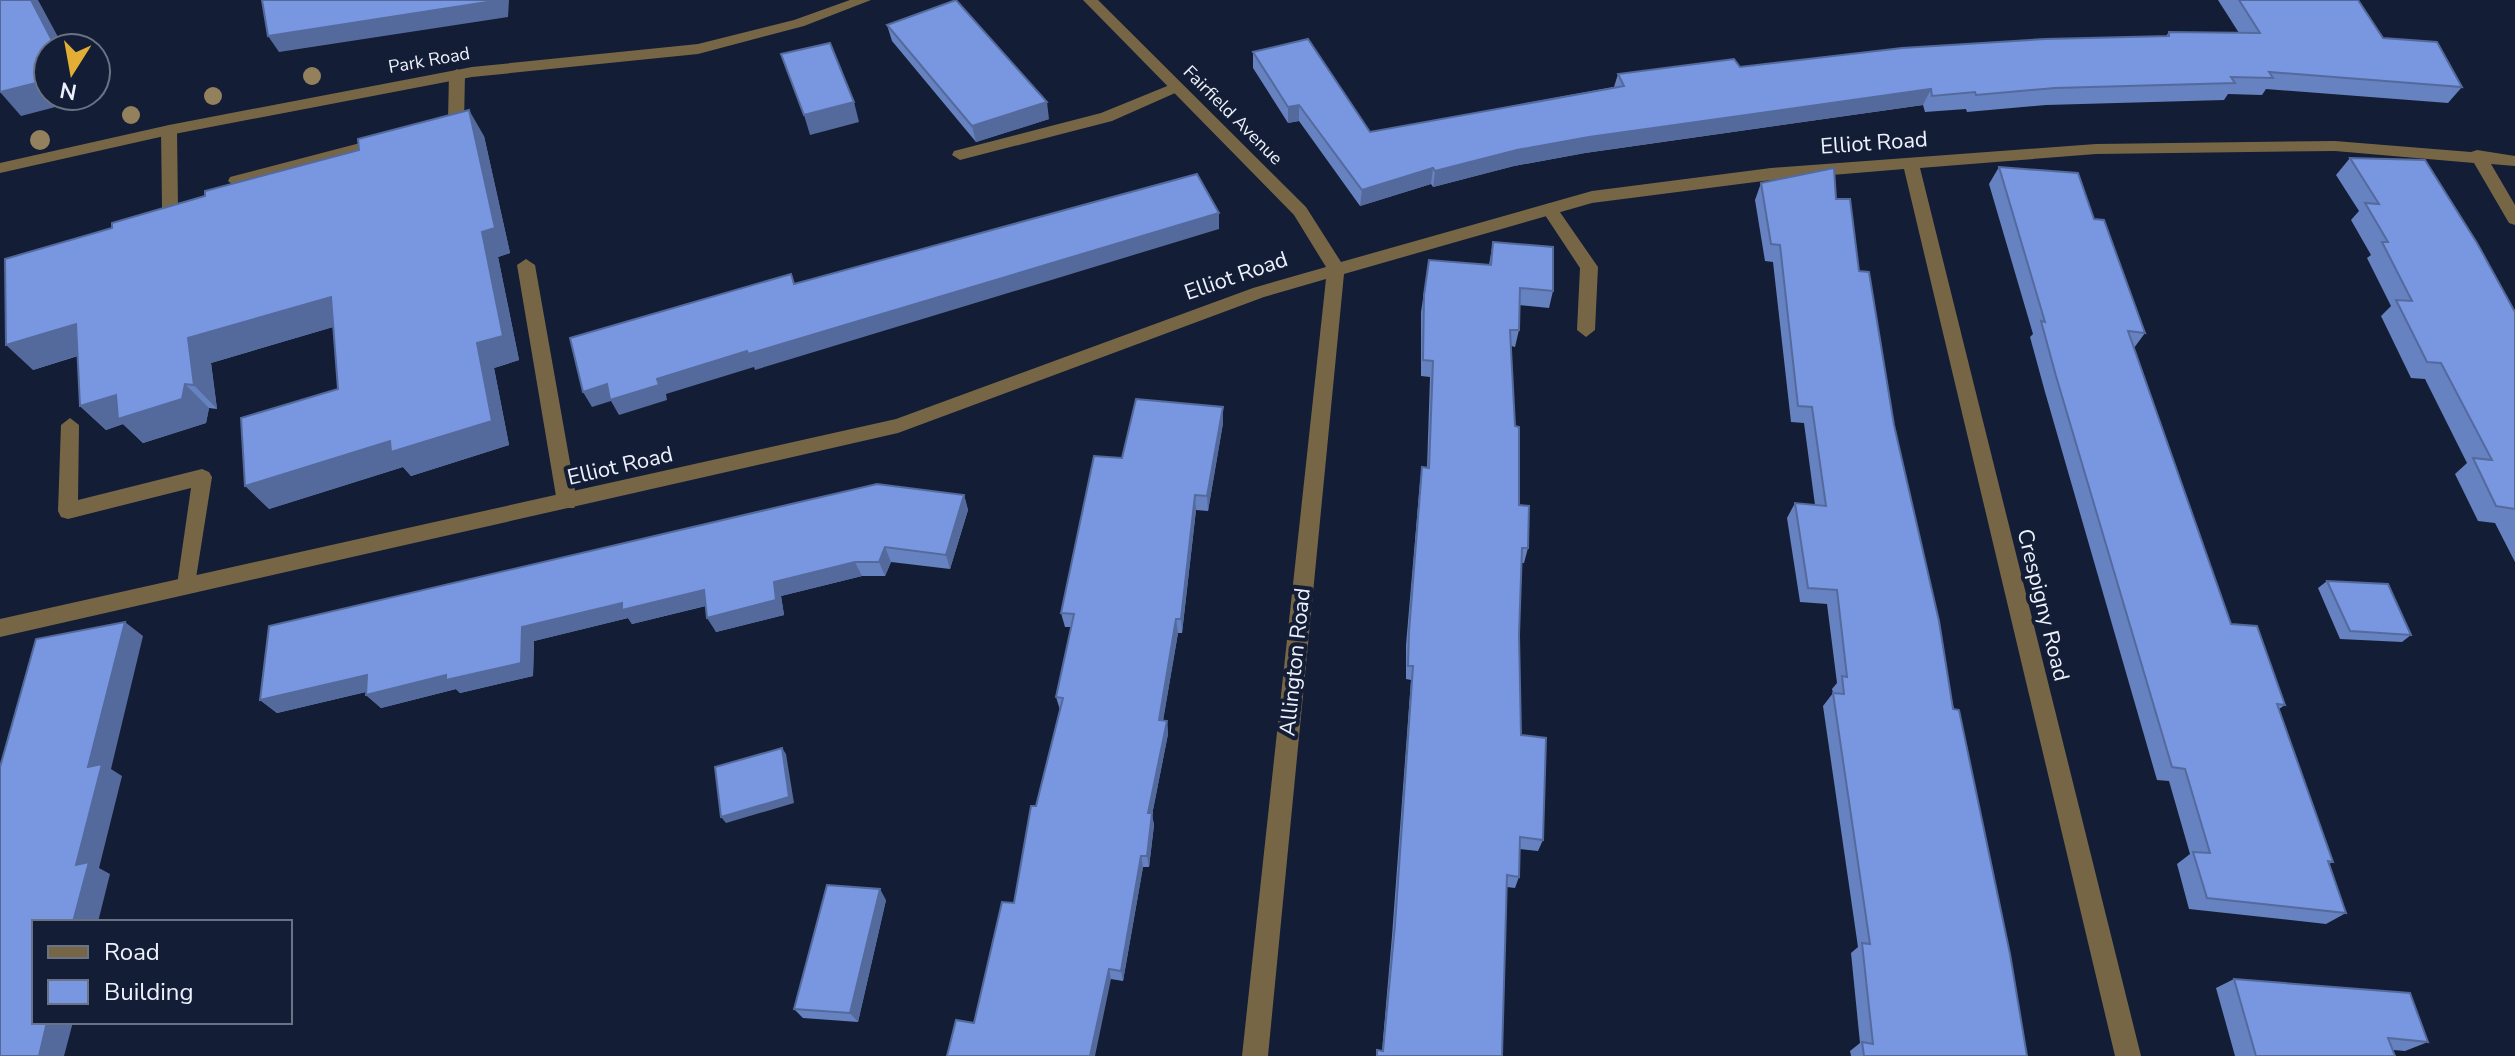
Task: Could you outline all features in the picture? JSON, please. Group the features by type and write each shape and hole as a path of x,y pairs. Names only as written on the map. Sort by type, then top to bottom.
{"street":[{"name":"Park Road","path":"0,168 169,130 457,74 698,49 799,23 864,0"},
{"name":"Fairfield Avenue","path":"1090,0 1300,211 1336,268"},
{"path":"426,131 456,123 457,74"},
{"path":"960,155 1106,117 1177,87"},
{"path":"169,130 170,208"},
{"path":"236,181 397,138"},
{"name":"Elliot Road","path":"0,628 898,426 1259,292 1592,197 1756,176 2096,149 2335,146 2477,155 2515,161"},
{"path":"2477,155 2515,219"},
{"name":"Crespigny Road","path":"1911,164 2128,1056"},
{"path":"1549,209 1589,267 1586,330"},
{"path":"526,265 567,502"},
{"name":"Allington Road","path":"1255,1056 1336,268"},
{"path":"70,425 68,511 202,477 187,585"}],"building":[{"path":"0,0 31,0 48,32 32,32 32,84 0,92"},
{"path":"262,0 500,0 268,36"},
{"path":"956,0 1047,102 972,126 887,25"},
{"path":"2239,0 2358,0 2383,38 2437,42 2462,87 2269,72 2273,78 2231,77 2235,83 2055,88 1932,96 1931,89 1589,137 1517,150 1435,171 1433,168 1362,190 1299,105 1288,107 1253,52 1308,39 1370,132 1624,86 1618,74 1734,59 1740,67 1902,48 2045,39 2169,36 2169,32 2260,33"},
{"path":"830,43 854,102 804,115 781,54"},
{"path":"469,110 495,228 482,232 503,336 477,343 492,421 391,452 390,441 245,486 241,418 338,389 331,297 188,338 194,385 185,384 182,399 118,419 116,395 80,406 76,324 6,345 5,259 112,228 112,223 205,196 205,191 359,150 358,139"},
{"path":"2350,158 2425,160 2477,243 2515,312 2515,509 2496,506 2473,458 2492,460 2441,363 2427,362 2396,300 2412,301 2382,242 2388,242 2365,203 2379,204"},
{"path":"1999,167 2078,173 2094,219 2104,220 2145,333 2128,331 2231,624 2257,626 2285,705 2277,704 2333,862 2328,861 2346,913 2207,898 2193,852 2210,853 2185,769 2172,767 2056,376 2041,321 2045,322"},
{"path":"1834,168 1836,199 1850,199 1859,271 1869,272 1894,425 1939,621 1953,709 1959,710 2010,954 2027,1056 1864,1056 1862,1042 1873,1044 1862,943 1870,944 1833,693 1844,694 1842,676 1847,677 1837,590 1808,588 1795,503 1826,506 1812,407 1798,406 1780,245 1771,244 1761,183"},
{"path":"1197,174 1219,213 748,354 747,351 657,379 659,385 610,400 607,384 583,392 570,338 791,274 794,284"},
{"path":"1493,242 1553,247 1553,291 1520,288 1519,330 1510,330 1515,426 1519,427 1519,505 1529,506 1528,548 1522,548 1519,635 1521,735 1546,738 1543,840 1520,837 1519,877 1507,875 1502,1056 1377,1056 1377,1050 1383,1051 1395,925 1413,666 1408,666 1409,632 1422,467 1429,468 1433,361 1423,360 1424,295 1429,260 1491,265"},
{"path":"1136,399 1223,407 1207,496 1195,495 1181,619 1176,619 1159,720 1167,721 1148,813 1152,813 1147,856 1141,856 1121,971 1109,969 1090,1056 947,1056 956,1020 974,1023 1002,902 1014,903 1031,806 1036,806 1063,698 1056,697 1074,614 1061,613 1094,456 1122,458"},
{"path":"877,484 964,495 946,555 885,547 879,562 855,562 774,582 776,600 707,618 704,590 622,610 622,603 522,627 521,663 446,680 446,675 366,695 367,675 260,700 269,626"},
{"path":"2327,581 2388,584 2411,635 2350,631"},
{"path":"125,622 88,767 102,764 76,865 89,862 74,920 32,920 32,1024 47,1024 39,1056 0,1056 0,767 36,639"},
{"path":"782,748 789,797 721,817 715,767"},
{"path":"827,885 880,889 850,1013 794,1009"},
{"path":"2234,979 2410,993 2428,1042 2388,1038 2395,1056 2256,1056"}]}
